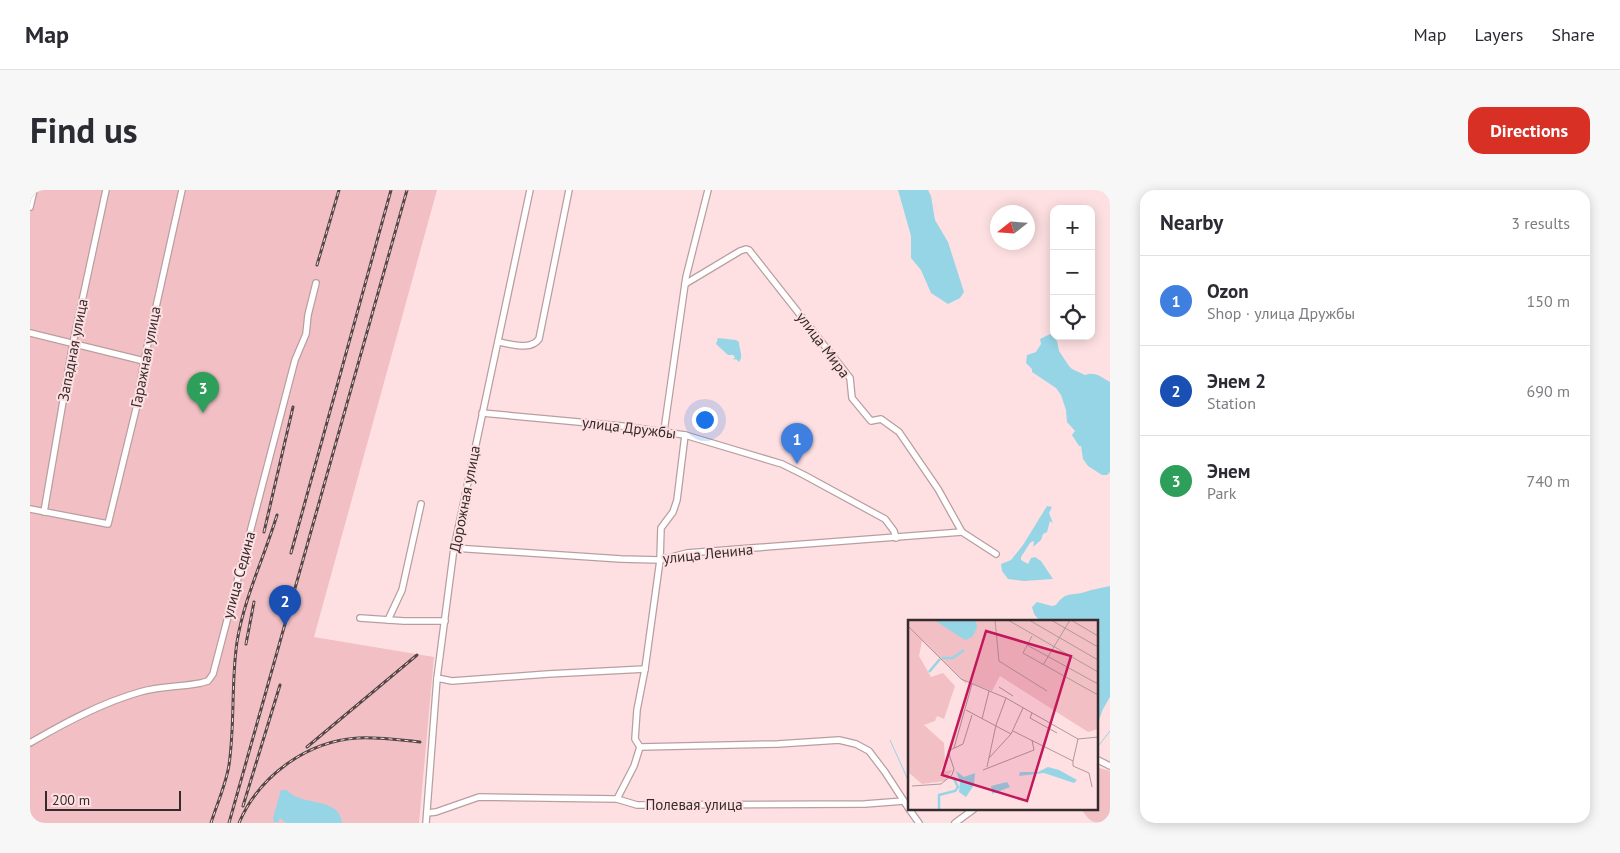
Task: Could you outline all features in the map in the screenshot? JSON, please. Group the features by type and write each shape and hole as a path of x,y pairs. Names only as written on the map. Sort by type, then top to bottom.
{"street":[{"path":"30,207 34,190"},
{"name":"Западная улица","path":"44,512 73,343 106,190"},
{"name":"Гаражная улица","path":"44,512 108,524 138,405 144,361 182,190"},
{"name":"Дорожная улица","path":"426,823 437,678 454,548 530,190"},
{"path":"498,342 528,346 534,344 539,339 568,190"},
{"path":"664,431 685,284 708,190"},
{"name":"улица Мира","path":"685,284 740,251 749,250 850,378 852,398 871,421 881,419 899,432 938,489 962,532 996,554"},
{"name":"улица Седина","path":"30,743 68,722 120,698 142,691 201,683 208,680 213,674 295,360 306,334 308,315 316,283"},
{"path":"30,333 144,361"},
{"name":"улица Дружбы","path":"482,413 664,431 685,435 782,464 804,474 885,519 894,531 896,538"},
{"path":"617,799 634,766 640,747 635,739 637,710 645,669 660,560 661,528 673,512 677,500 685,435"},
{"path":"388,620 402,590 421,504"},
{"path":"30,509 44,512"},
{"name":"улица Ленина","path":"454,548 660,560 687,554 962,532"},
{"path":"360,618 445,621"},
{"path":"437,678 452,681 645,669"},
{"path":"640,747 778,744 839,740 856,744 869,751 886,772 908,808"},
{"path":"1098,761 1110,766"},
{"name":"Полевая улица","path":"427,813 436,812 479,796 617,799 636,805 904,802"},
{"path":"910,810 919,823"},
{"path":"955,823 973,810"}],"shaded area":[{"path":"30,190 437,190 314,637 434,657 419,823 30,823"},
{"path":"1098,768 1110,771 1110,823 1099,823 1087,817 1082,810 1098,810"}],"water":[{"path":"898,190 928,190 931,196 935,220 948,242 964,292 960,298 948,304 931,293 921,270 911,258 911,236"},
{"path":"1050,334 1050,340 1057,341 1059,351 1072,369 1085,375 1098,375 1110,382 1110,472 1107,475 1102,475 1088,466 1083,459 1081,446 1079,446 1072,435 1075,431 1067,422 1066,410 1061,395 1056,388 1032,372 1032,369 1026,363 1027,355 1036,352 1041,344 1040,339"},
{"path":"718,338 739,342 741,355 739,362 736,359 733,360 735,357 733,355 728,355 716,344"},
{"path":"1047,506 1052,507 1049,513 1053,523 1050,521 1047,532 1043,534 1041,540 1033,547 1034,542 1030,543 1021,560 1028,564 1031,558 1035,557 1041,561 1053,579 1024,581 1008,579 1002,571 1001,564 1011,560 1023,545"},
{"path":"1110,586 1110,697 1098,723 1098,620 1039,620 1034,614 1032,607 1037,602 1052,606 1056,605 1066,596"},
{"path":"281,790 287,790 301,799 327,805 340,815 342,823 286,823 280,818 278,822 274,822 273,818"}],"waterway":[{"path":"1098,745 1110,731"},
{"path":"890,740 908,780"}],"railway":[{"path":"317,265 339,190"},
{"path":"291,553 391,190"},
{"path":"229,823 407,190"},
{"path":"264,532 293,407"},
{"path":"211,823 228,772 232,734 235,657 240,626 249,594 277,515"},
{"path":"246,644 254,602"},
{"path":"307,747 417,655"},
{"path":"243,806 280,685"},
{"path":"239,823 259,790 272,776 303,754 321,746 358,738 382,738 420,742"}],"place":[{"name":"Энем","path":"203,413"},
{"name":"Ozon","path":"797,464"},
{"name":"Энем 2","path":"285,626"}]}
